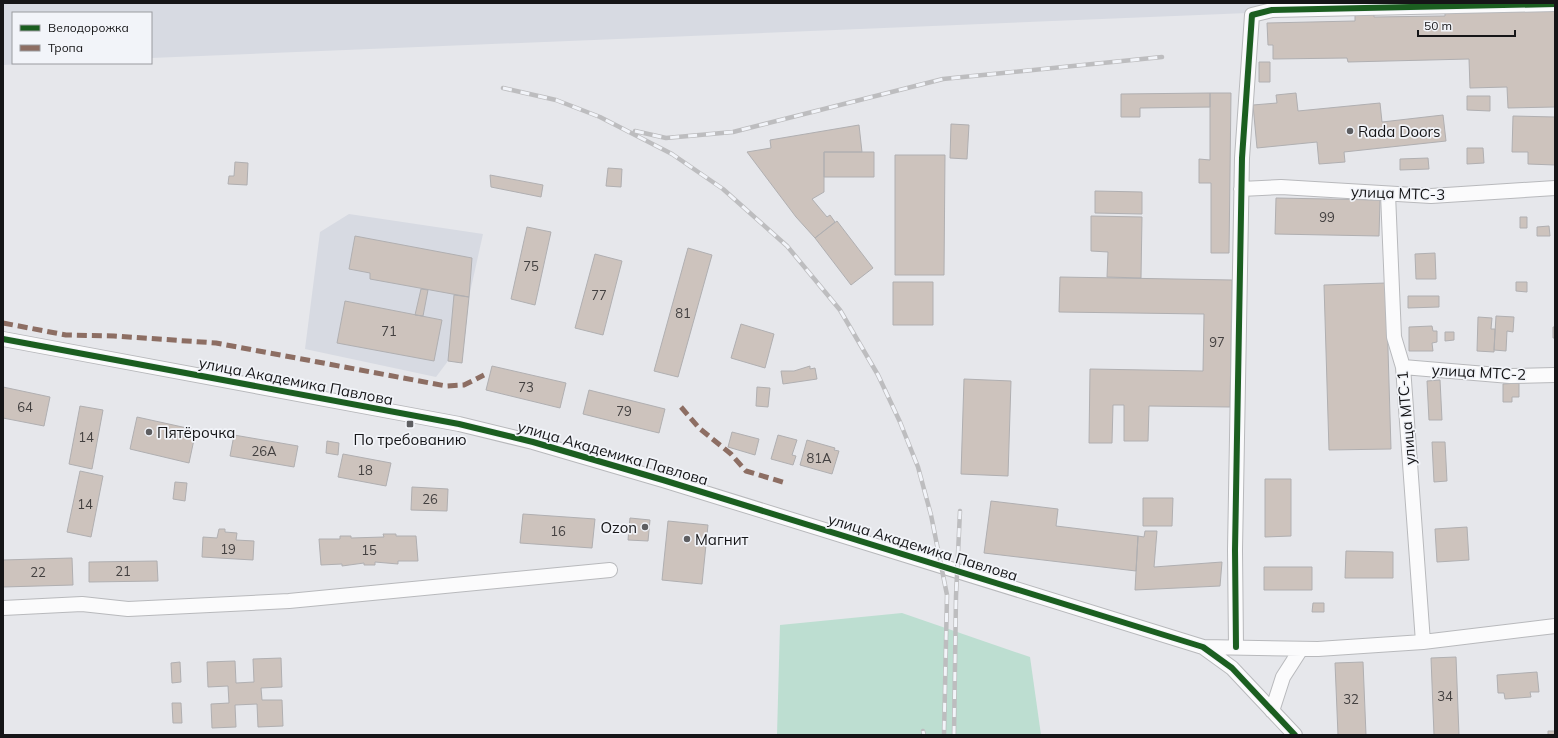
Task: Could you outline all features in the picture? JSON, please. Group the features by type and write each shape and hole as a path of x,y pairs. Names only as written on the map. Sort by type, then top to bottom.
{"street":[{"path":"1236,647 1235,542 1241,189 1246,75 1252,15 1272,10 1555,4"},
{"name":"улица МТС-3","path":"1241,189 1281,187 1431,196 1555,188"},
{"name":"улица МТС-1","path":"1388,194 1394,337 1403,367 1423,642"},
{"name":"улица Академика Павлова","path":"3,339 504,434 663,480 1203,647"},
{"name":"улица МТС-2","path":"1403,367 1510,376 1555,375"},
{"path":"3,608 82,604 128,609 289,601 610,570"},
{"path":"1203,647 1318,649 1423,642 1555,626"},
{"path":"1203,647 1232,668 1295,735"},
{"path":"1272,710 1283,677 1301,649"}],"shaded area":[{"path":"3,3 1494,3 152,58 152,12 12,12 12,64 22,64 3,65"},
{"path":"349,214 483,234 469,297 462,363 448,361 436,377 305,349 320,232"}],"green space":[{"path":"902,613 1030,657 1041,735 777,735 780,625"}],"building":[{"path":"1555,10 1555,107 1508,108 1507,87 1470,88 1469,59 1348,62 1347,58 1273,59 1273,45 1268,45 1267,23 1355,21 1355,14 1374,14 1374,17 1445,16 1445,12"},
{"path":"1259,62 1270,62 1270,82 1259,82"},
{"path":"1210,93 1210,107 1140,108 1140,117 1121,117 1121,94"},
{"path":"1210,93 1231,93 1229,253 1211,253 1211,183 1199,183 1199,159 1210,160"},
{"name":"Rada Doors","path":"1296,93 1298,111 1380,103 1382,122 1443,115 1446,141 1344,152 1345,162 1319,164 1317,142 1257,148 1253,105 1277,103 1276,95"},
{"path":"1467,96 1490,96 1490,111 1467,110"},
{"path":"1513,116 1555,117 1555,165 1528,164 1528,152 1512,152"},
{"path":"951,124 969,125 967,159 950,158"},
{"path":"859,125 862,152 824,152 824,192 812,199 827,217 830,215 835,222 815,238 796,217 747,152 771,148 770,140"},
{"path":"1467,148 1483,148 1484,163 1467,164"},
{"path":"824,152 874,152 874,177 824,177"},
{"path":"895,155 945,155 944,275 895,275"},
{"path":"1428,158 1429,169 1400,170 1400,159"},
{"path":"235,162 248,163 247,185 228,184 229,176 234,176"},
{"path":"608,168 622,169 621,187 606,186"},
{"path":"490,175 543,185 541,197 491,187"},
{"path":"1095,191 1142,192 1142,214 1095,213"},
{"path":"1276,198 1380,200 1379,236 1275,234"},
{"path":"1091,216 1142,217 1141,278 1107,277 1108,252 1091,251"},
{"path":"1520,217 1527,217 1527,228 1520,228"},
{"path":"837,221 873,268 851,285 815,238"},
{"path":"1549,226 1550,236 1537,236 1537,227"},
{"path":"527,227 551,232 535,305 511,299"},
{"path":"355,236 472,258 469,297 370,279 370,273 349,269"},
{"path":"688,248 712,255 678,377 654,371"},
{"path":"1435,253 1436,279 1416,279 1415,254"},
{"path":"595,254 622,261 603,335 575,328"},
{"path":"1060,277 1232,280 1230,407 1149,406 1148,441 1124,441 1124,405 1113,405 1112,443 1089,443 1090,369 1203,371 1204,314 1059,312"},
{"path":"893,282 933,282 933,325 893,325"},
{"path":"1516,282 1527,282 1527,292 1516,291"},
{"path":"1386,283 1391,449 1329,450 1324,285"},
{"path":"421,289 428,290 423,316 415,315"},
{"path":"454,295 469,297 462,363 448,361"},
{"path":"1408,296 1439,296 1439,307 1408,308"},
{"path":"345,301 442,320 434,361 337,343"},
{"path":"1496,316 1514,317 1513,332 1507,331 1506,351 1494,350"},
{"path":"1478,317 1492,318 1491,329 1495,329 1494,352 1477,351"},
{"path":"741,324 774,334 765,368 731,358"},
{"path":"1432,326 1433,331 1437,331 1437,342 1432,343 1433,351 1409,351 1409,327"},
{"path":"1553,327 1555,327 1555,338 1553,338"},
{"path":"1445,332 1454,332 1454,340 1445,341"},
{"path":"492,366 566,383 560,408 486,390"},
{"path":"810,366 810,369 815,368 817,379 783,384 781,371 794,371"},
{"path":"964,379 1011,381 1008,476 961,474"},
{"path":"1440,380 1442,420 1429,420 1427,381"},
{"path":"1519,383 1519,397 1512,397 1512,402 1503,402 1503,384"},
{"path":"3,387 50,397 44,426 3,418"},
{"path":"757,387 770,388 768,407 756,406"},
{"path":"589,390 665,409 659,433 583,414"},
{"path":"80,406 103,410 92,469 69,464"},
{"path":"137,417 196,430 189,463 130,449"},
{"path":"732,432 759,439 755,455 728,447"},
{"path":"234,435 298,446 294,467 230,456"},
{"path":"778,435 797,440 792,455 796,456 793,465 771,459"},
{"path":"807,440 835,448 834,450 839,451 832,474 800,465"},
{"path":"327,441 339,443 338,455 326,453"},
{"path":"1432,442 1445,442 1447,481 1434,482"},
{"path":"343,454 391,463 386,486 338,477"},
{"path":"80,471 103,476 91,537 67,532"},
{"path":"1265,479 1291,479 1291,536 1265,537"},
{"path":"175,482 187,483 185,501 173,499"},
{"path":"412,487 448,489 447,511 411,510"},
{"path":"1143,498 1173,498 1172,526 1143,526"},
{"path":"991,501 1058,509 1056,526 1138,536 1136,571 984,553"},
{"path":"523,514 595,519 592,548 520,543"},
{"path":"630,518 650,520 648,541 628,540"},
{"path":"668,521 708,525 702,584 662,580"},
{"path":"1467,527 1469,560 1437,562 1435,529"},
{"path":"219,529 225,529 225,532 237,533 236,540 254,541 253,560 202,557 203,537 217,538"},
{"path":"1145,531 1157,531 1154,567 1222,562 1220,586 1135,590 1138,536 1144,537"},
{"path":"383,534 396,534 396,536 416,536 418,561 398,561 398,564 375,562 375,565 364,565 364,563 342,566 342,564 321,565 319,539 340,539 340,536 351,536 351,538 384,537"},
{"path":"1346,551 1393,552 1393,578 1345,578"},
{"path":"72,558 73,585 3,587 3,560"},
{"path":"157,561 158,581 89,582 89,562"},
{"path":"1264,567 1312,567 1312,590 1264,590"},
{"path":"1313,603 1324,603 1324,612 1312,612"},
{"path":"1456,657 1459,735 1434,735 1431,658"},
{"path":"281,658 282,687 261,688 262,700 282,700 283,726 258,727 257,704 235,705 236,727 212,728 211,704 229,703 228,686 208,687 207,662 235,661 236,683 254,682 253,659"},
{"path":"180,662 181,682 172,683 171,663"},
{"path":"1363,662 1366,735 1338,735 1335,663"},
{"path":"1537,672 1539,692 1530,692 1531,697 1505,699 1504,693 1498,693 1497,675"},
{"path":"172,703 181,703 182,723 173,723"},
{"path":"1548,731 1555,731 1555,735 1548,735"}],"railway":[{"path":"635,131 666,138 733,132 943,79 1162,57"},
{"path":"503,88 556,100 600,117 672,154 723,189 787,246 840,310 878,375 900,422 918,467 931,515 947,595 944,735"},
{"path":"954,735 956,596 960,511"},
{"path":"923,731 924,735"}],"marked path":[{"path":"3,323 66,335 114,336 216,343 446,386 464,385 484,375"},
{"path":"681,407 699,428 731,454 746,471 786,483"}],"cycle path":[{"path":"1236,647 1235,550 1242,158 1252,15 1272,10 1555,4"},
{"path":"3,339 459,424 533,442 663,480 1203,647 1232,668 1295,735"}],"place":[{"name":"Rada Doors","path":"1350,131"},
{"name":"По требованию","path":"410,424"},
{"name":"Пятёрочка","path":"149,432"},
{"name":"Ozon","path":"645,527"},
{"name":"Магнит","path":"687,539"}]}
